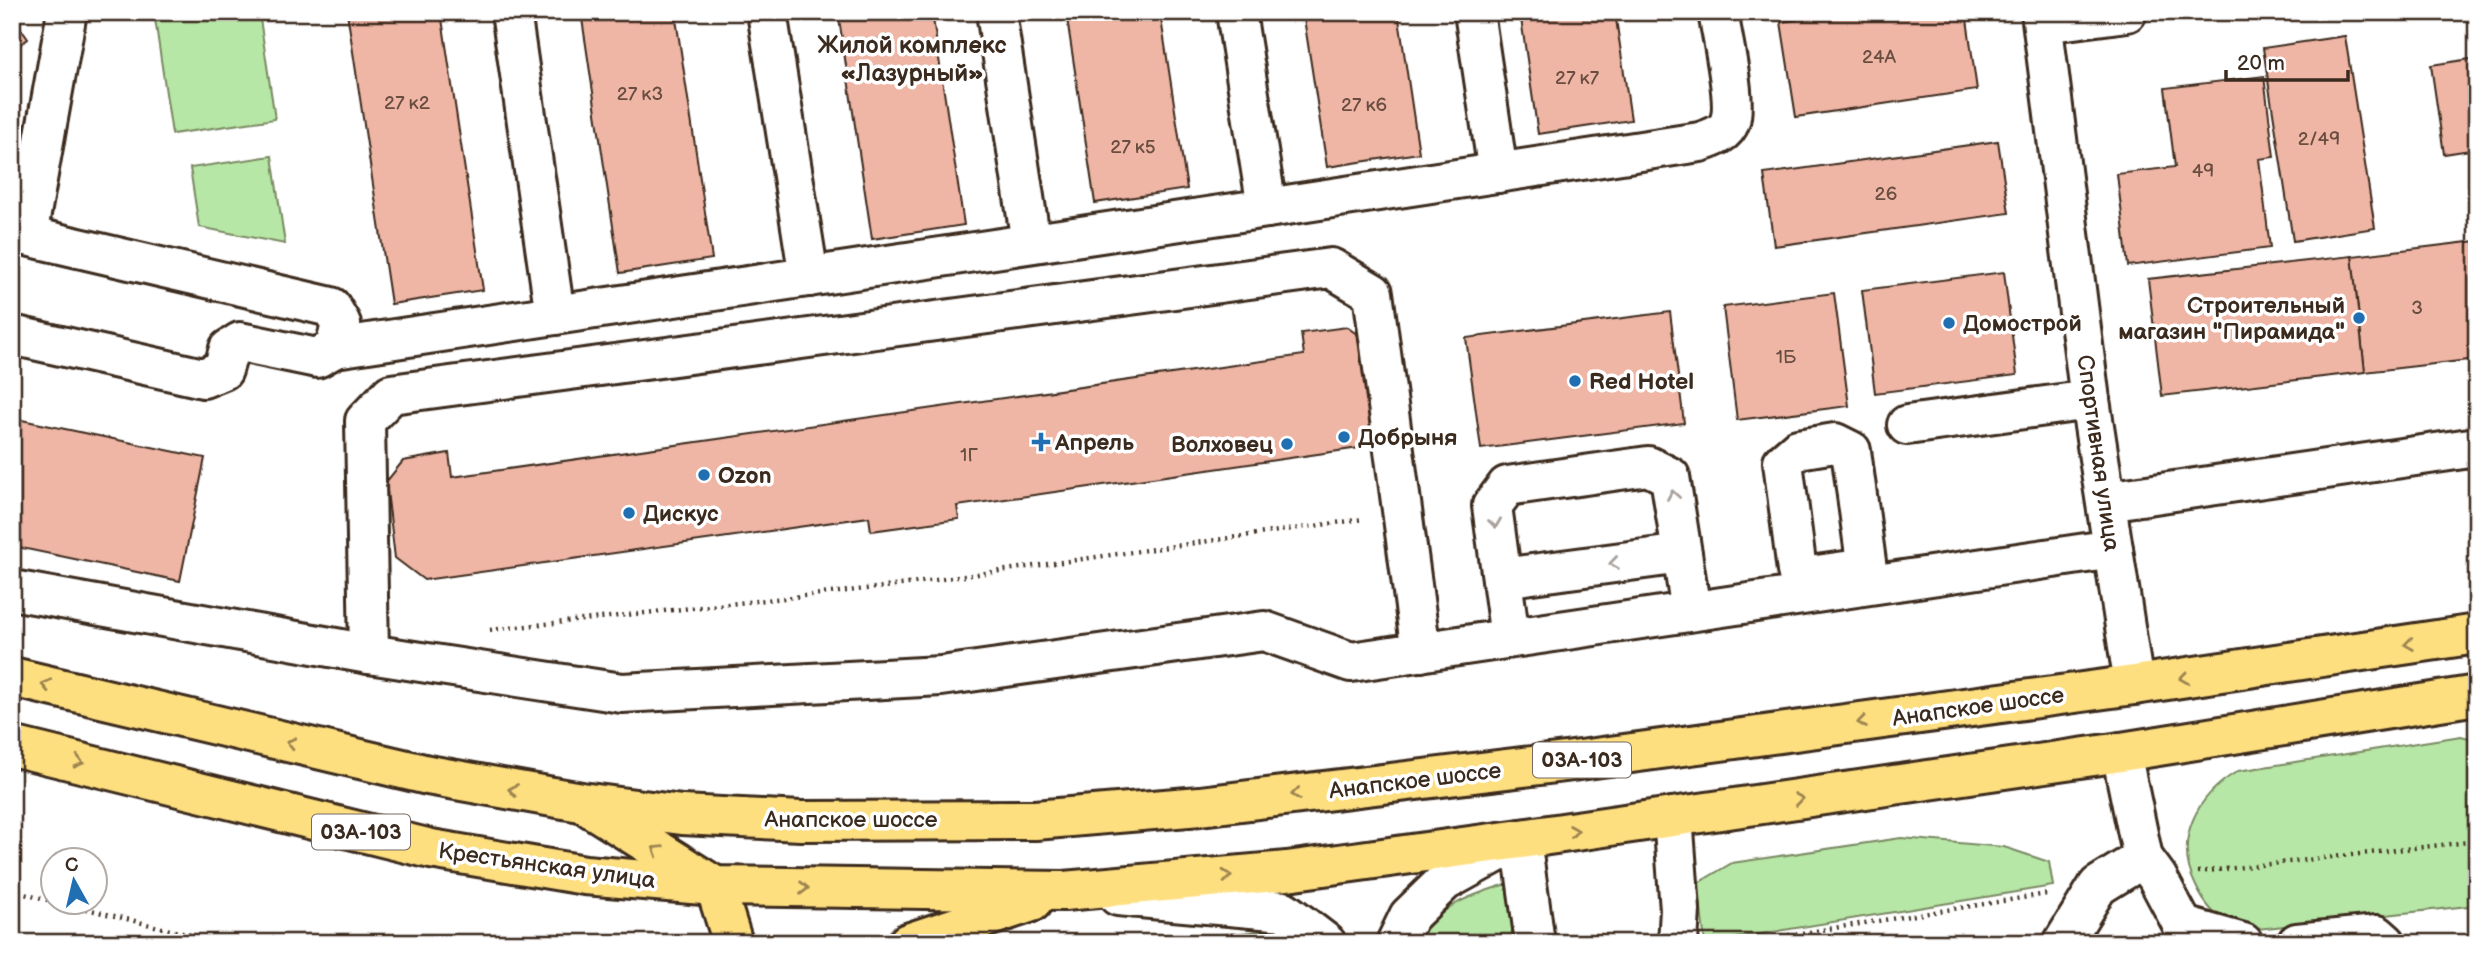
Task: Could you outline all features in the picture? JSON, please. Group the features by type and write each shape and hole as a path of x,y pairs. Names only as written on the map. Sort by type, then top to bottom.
{"main road":[{"name":"Анапское шоссе","path":"581,802 682,815 801,821 1035,820 1200,806 1565,762 2134,685 2477,634"},
{"name":"03А-103","path":"12,677 428,775 581,802"},
{"name":"03А-103","path":"715,886 1064,891 1287,871 2121,752 2477,695"},
{"name":"Крестьянская улица","path":"12,746 430,849 585,875 715,886"},
{"path":"581,802 715,886 733,943"},
{"path":"908,943 1064,891"}],"street":[{"path":"67,12 25,169 27,236 331,307 341,324 335,348"},
{"path":"511,12 555,315"},
{"path":"767,12 809,277"},
{"path":"996,12 1031,243"},
{"path":"1236,12 1267,208"},
{"path":"1474,12 1498,173"},
{"path":"12,335 203,378 223,370 229,349 240,342 317,358 335,348 1700,142 1717,137 1730,123 1732,105 1718,12"},
{"path":"2042,18 2127,12"},
{"name":"Спортивная улица","path":"2042,18 2090,400 2134,685"},
{"path":"369,654 365,421 391,394 1331,268 1373,293 1421,652"},
{"path":"1907,425 2090,400"},
{"path":"2106,501 2477,447"},
{"path":"1510,638 1492,506 1507,486 1648,466 1670,477 1691,611"},
{"path":"12,590 369,654 622,693 941,676 1264,631 1351,662 1691,611 1868,576 2113,549"},
{"path":"1502,578 1682,554"},
{"path":"2121,752 2143,858 2157,877 2189,934 2243,943"},
{"path":"1673,817 1681,910 1678,943"},
{"path":"1396,943 1409,916 1445,881 1521,839 1535,943"},
{"path":"2063,943 2098,886 2143,858"},
{"path":"1064,891 1284,911 1326,943"},
{"path":"2297,943 2377,935 2386,943"}],"path":[{"path":"485,630 894,586 1402,513"},
{"path":"12,891 38,898"},
{"path":"108,914 222,943"}],"green space":[{"path":"154,12 259,12 275,119 172,134"},
{"path":"272,156 285,244 199,227 190,168"},
{"path":"2461,736 2477,740 2477,905 2248,930 2223,920 2202,897 2189,869 2188,836 2200,806 2210,793 2238,771"},
{"path":"1901,838 2004,847 2049,862 2053,886 1705,943 1698,883 1732,863"},
{"path":"1507,884 1514,943 1418,943 1425,931 1444,911 1481,892"},
{"path":"1272,930 1296,943 1136,943"}],"building":[{"path":"347,12 441,12 483,290 391,304"},
{"path":"581,12 675,12 712,259 620,273"},
{"path":"838,12 932,12 964,225 872,239"},
{"path":"1066,12 1160,12 1187,189 1095,203"},
{"path":"1303,12 1398,12 1419,153 1327,167"},
{"path":"1520,12 1615,12 1631,120 1538,134"},
{"path":"1795,12 1966,12 1977,90 1796,117 1781,22 1796,20"},
{"path":"12,16 28,39 12,50"},
{"path":"2345,36 2375,228 2293,241 2263,48"},
{"path":"2477,58 2477,149 2444,154 2431,65"},
{"path":"2264,76 2274,157 2259,159 2270,248 2128,266 2117,174 2175,167 2165,88"},
{"path":"1998,141 2009,213 1774,246 1764,174"},
{"path":"2477,241 2477,359 2365,372 2352,256"},
{"path":"2352,256 2365,372 2162,396 2148,279"},
{"path":"2004,272 2017,375 1875,393 1862,290"},
{"path":"1834,293 1849,406 1737,420 1723,307"},
{"name":"Red Hotel","path":"1670,312 1684,423 1481,449 1466,338"},
{"path":"1347,327 1369,343 1381,418 1359,448 957,506 959,519 871,531 869,517 424,580 395,558 386,482 403,461 449,453 452,477 1304,355 1301,333"},
{"path":"12,418 205,458 180,581 12,546"}],"place":[{"name":"Строительный магазин \"Пирамида\"","path":"2359,318"},
{"name":"Домострой","path":"1949,323"},
{"name":"Red Hotel","path":"1575,381"},
{"name":"Добрыня","path":"1344,437"},
{"name":"Апрель","path":"1041,442"},
{"name":"Волховец","path":"1287,444"},
{"name":"Ozon","path":"704,475"},
{"name":"Дискус","path":"629,513"}],"district":[{"name":"Жилой комплекс «Лазурный»","path":"912,59"}]}
